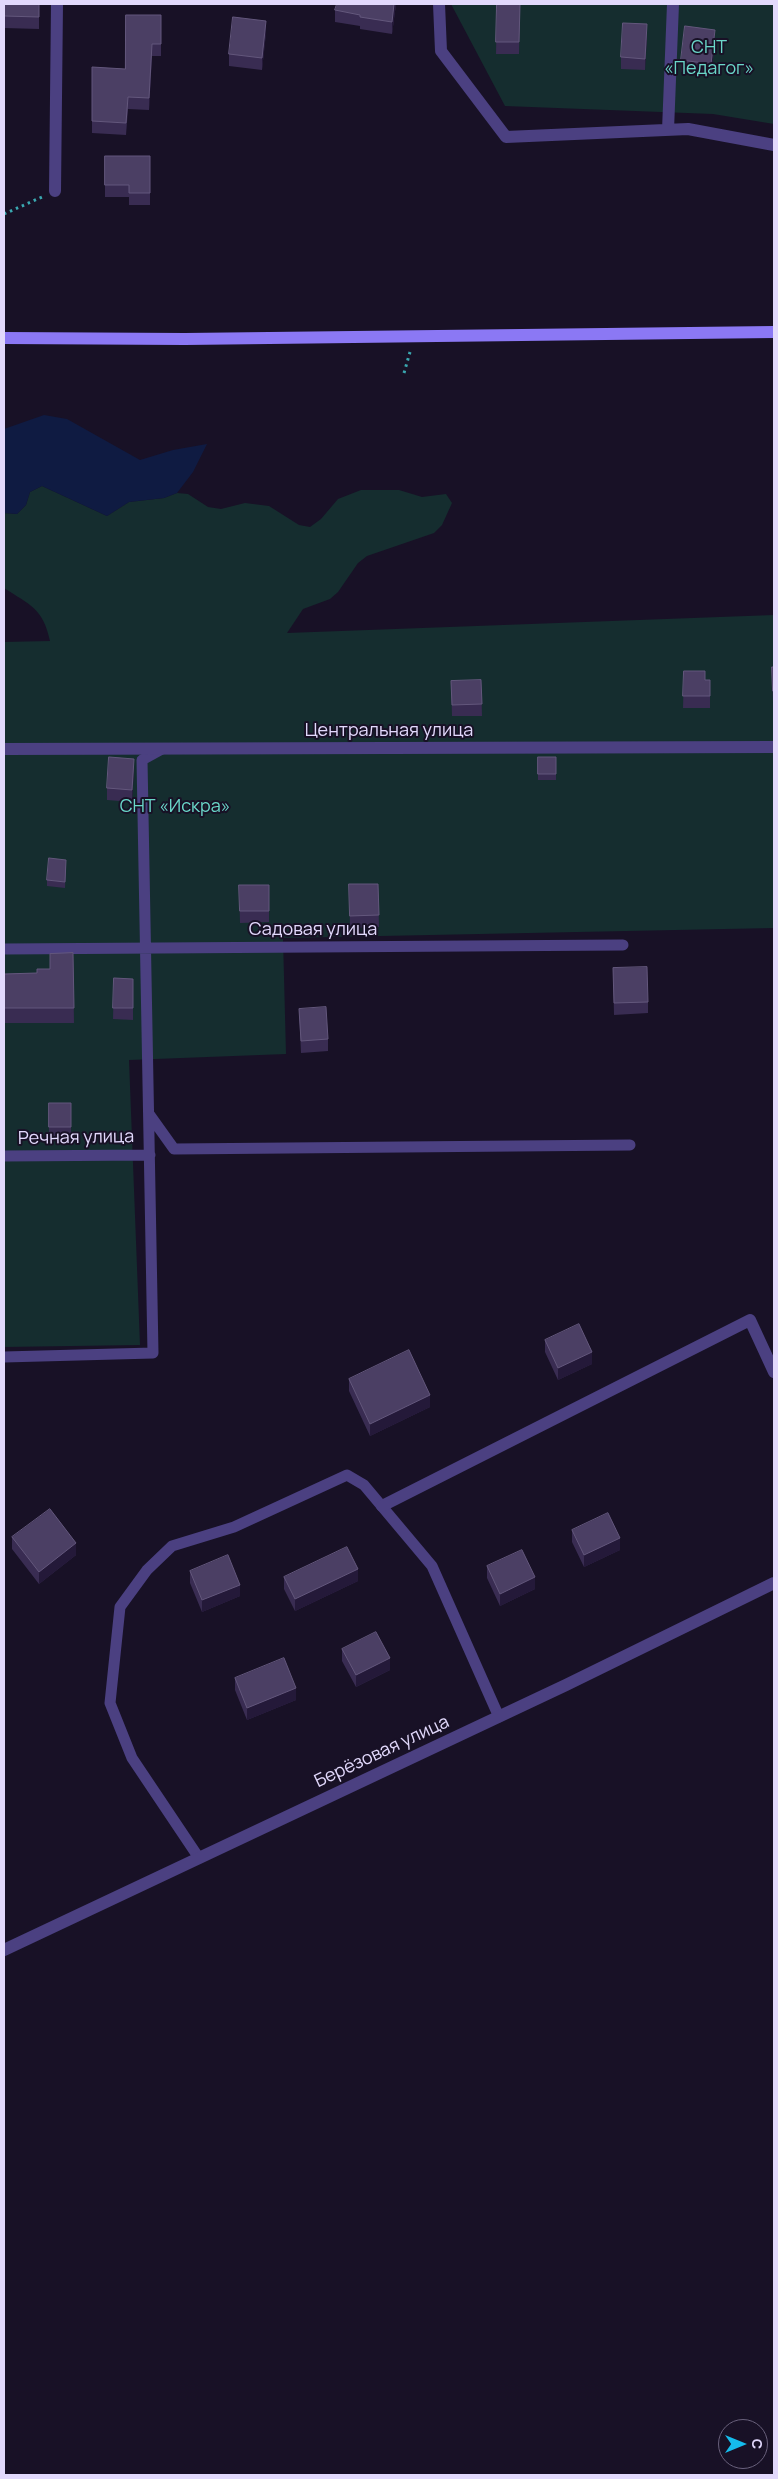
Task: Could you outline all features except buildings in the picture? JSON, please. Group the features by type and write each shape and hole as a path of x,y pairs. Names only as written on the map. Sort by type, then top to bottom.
{"main road":[{"path":"4,338 414,337 774,332"}],"street":[{"path":"55,191 57,4"},
{"path":"439,4 441,51 506,137 688,130 774,145"},
{"path":"668,130 673,4"},
{"name":"Центральная улица","path":"4,749 774,747"},
{"path":"382,1506 750,1320 774,1372"},
{"name":"Берёзовая улица","path":"4,1950 499,1717 774,1583"}],"lane":[{"path":"4,1357 153,1353 142,760 162,749"},
{"name":"Садовая улица","path":"4,949 623,945"},
{"path":"149,1114 174,1149 630,1145"},
{"name":"Речная улица","path":"4,1156 150,1154"},
{"path":"199,1858 132,1758 110,1703 120,1607 147,1570 172,1546 234,1527 347,1475 364,1485 432,1566 499,1717"}],"path":[{"path":"4,214 55,191"},
{"path":"404,373 414,337"}],"green space":[{"name":"СНТ «Педагог»","path":"451,4 774,4 774,124 713,114 505,106"},
{"name":"СНТ «Искра»","path":"42,486 107,516 129,502 164,498 177,493 188,494 208,507 221,509 245,503 269,506 299,525 310,527 321,519 338,499 361,490 399,490 422,497 446,494 452,503 442,525 434,533 367,556 358,563 338,592 330,599 303,609 287,633 774,615 774,928 283,938 286,1054 129,1060 140,1345 4,1347 4,642 50,641 44,621 34,608 4,588 4,513 17,514 26,505 30,492"}],"water":[{"path":"44,415 67,419 140,460 173,450 207,444 193,472 177,493 164,498 129,502 107,516 42,486 30,492 26,505 17,514 4,513 4,429"}]}
